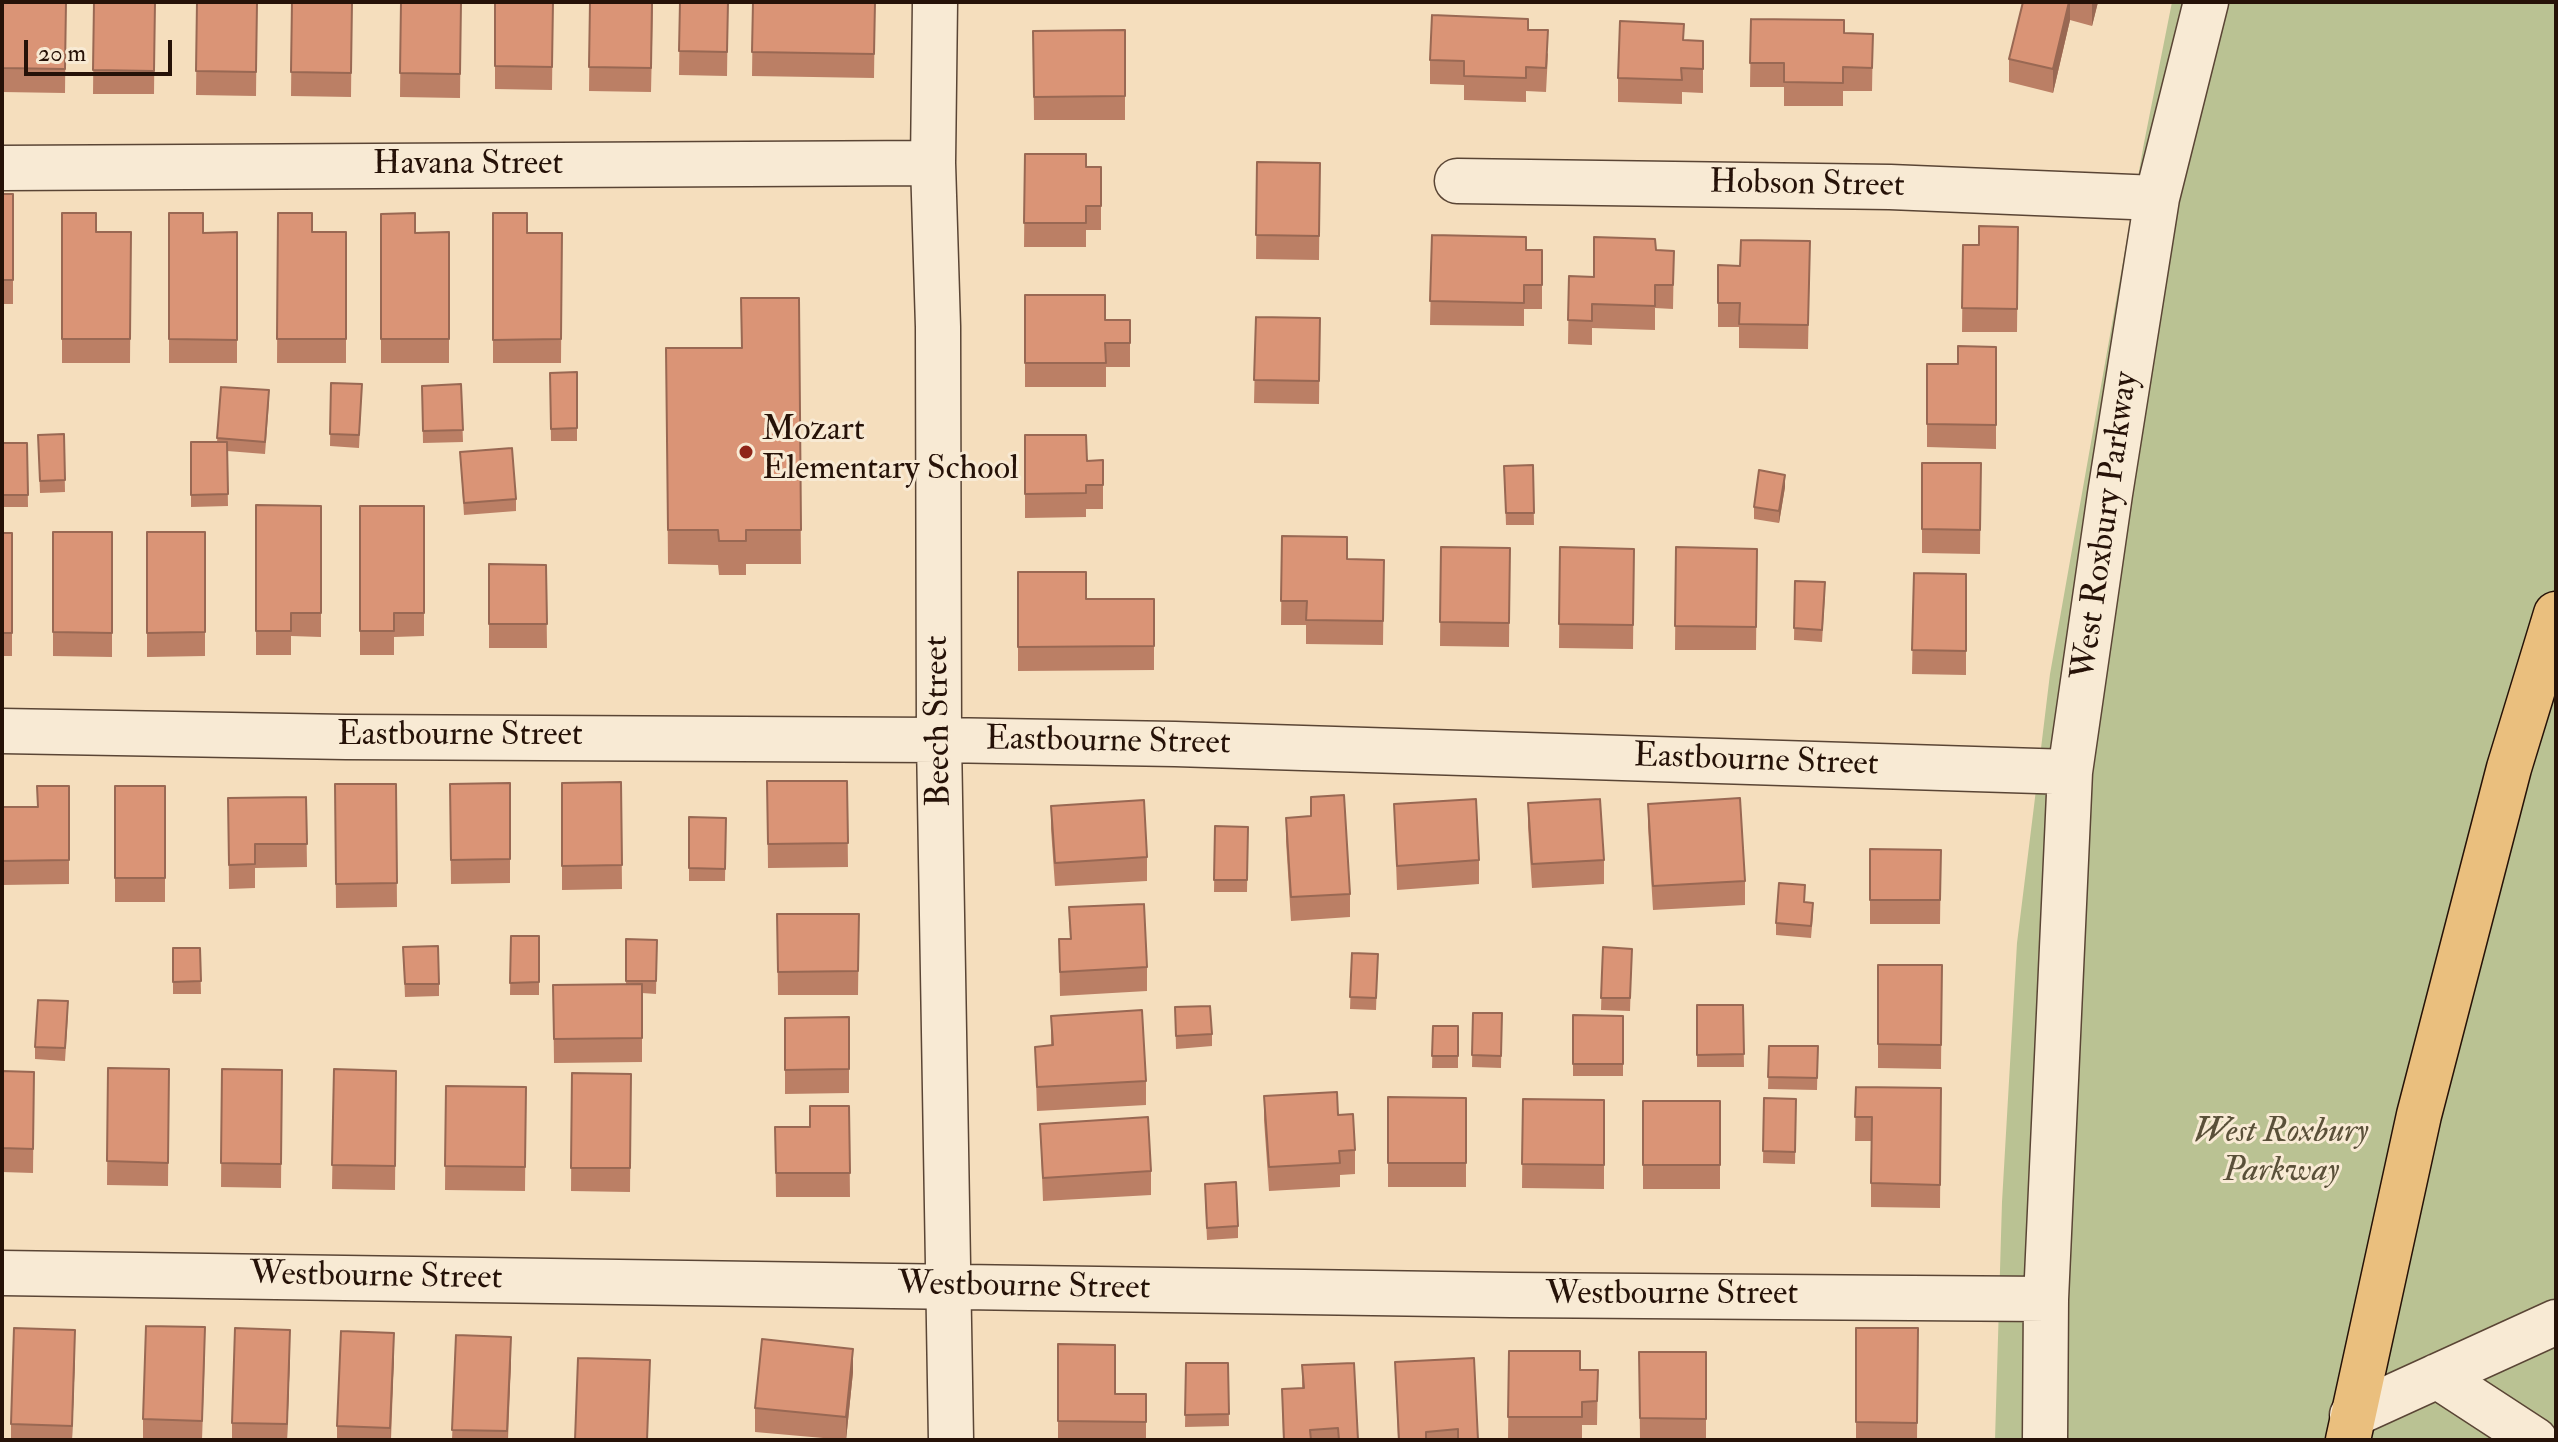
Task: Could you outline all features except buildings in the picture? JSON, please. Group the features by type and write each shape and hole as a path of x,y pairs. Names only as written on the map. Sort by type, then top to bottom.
{"main road":[{"path":"2350,1427 2419,1115 2509,768 2556,614"}],"street":[{"name":"Beech Street","path":"935,2 933,163 938,327 939,740 951,1440"},
{"name":"West Roxbury Parkway","path":"2045,1440 2046,1299 2070,772 2157,198 2206,2"},
{"name":"Havana Street","path":"2,168 933,163"},
{"name":"Hobson Street","path":"1457,181 1890,187 2157,198"},
{"name":"Eastbourne Street","path":"2,731 1175,744 2070,772"},
{"name":"Westbourne Street","path":"2,1273 1510,1295 2046,1299"},
{"path":"2350,1427 2437,1376 2556,1322"},
{"path":"2437,1376 2535,1440"}],"green space":[{"name":"West Roxbury Parkway","path":"2172,2 2556,2 2556,1440 1995,1440 2002,1202 2017,943 2050,674"}],"place":[{"name":"Mozart Elementary School","path":"746,452"}]}
